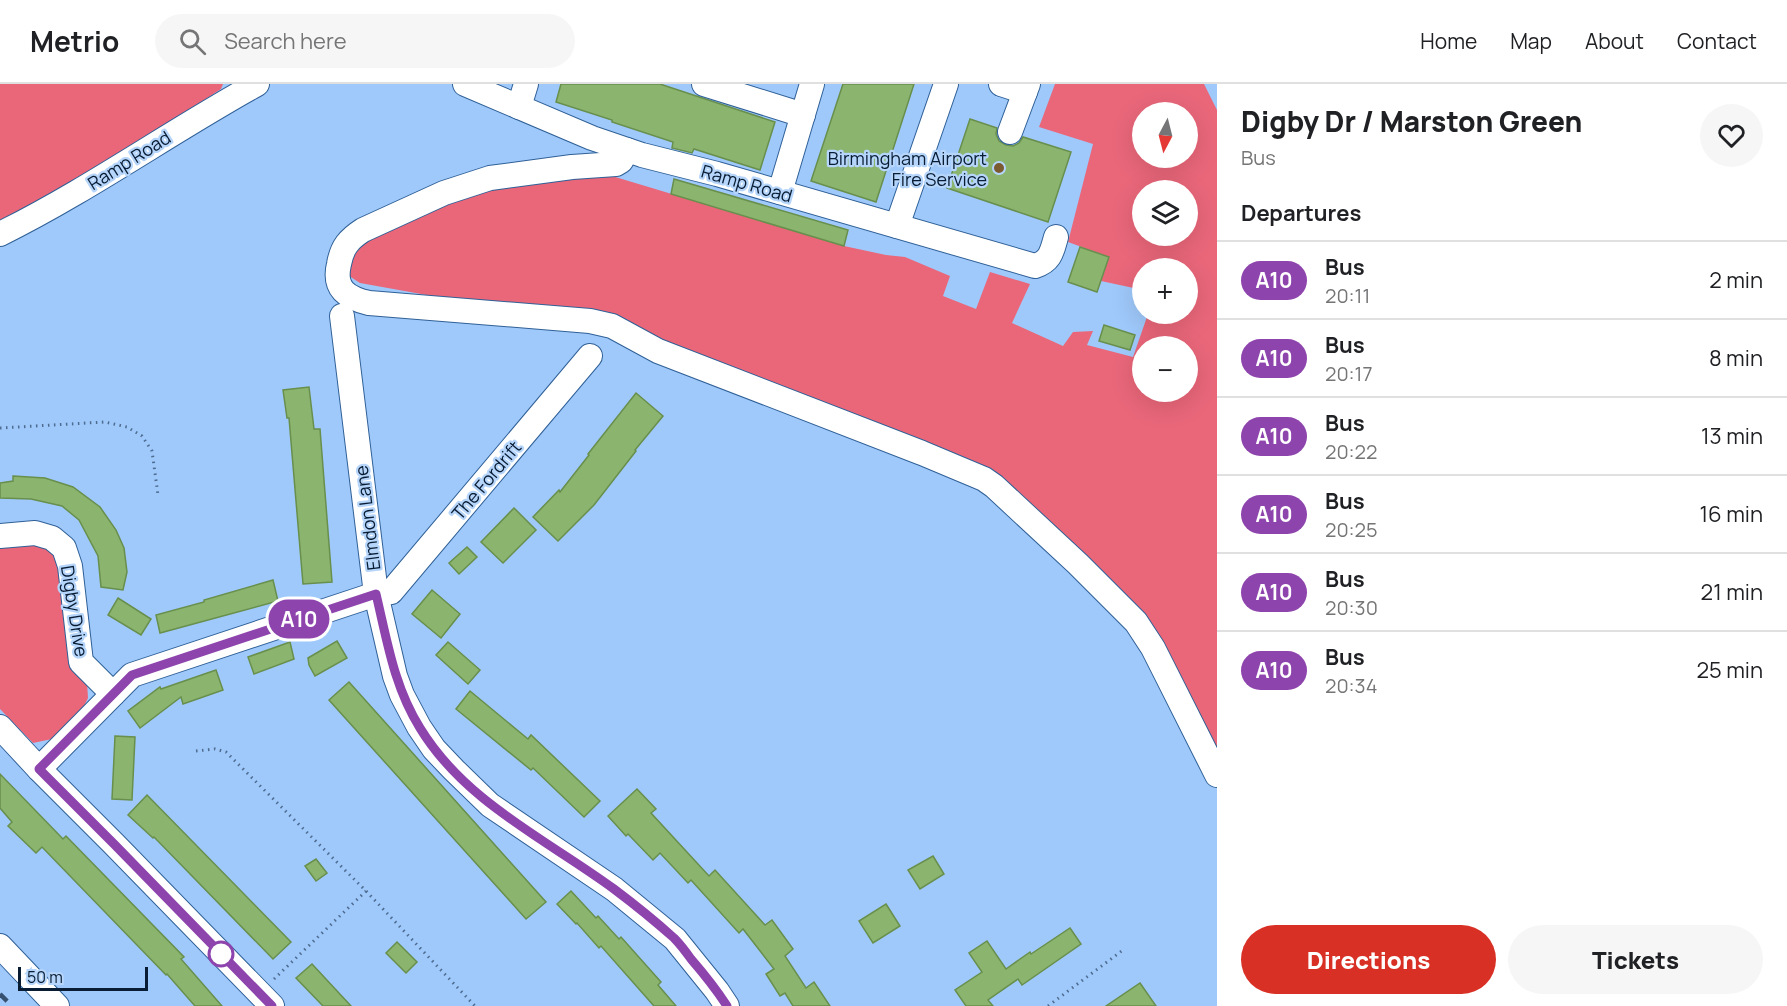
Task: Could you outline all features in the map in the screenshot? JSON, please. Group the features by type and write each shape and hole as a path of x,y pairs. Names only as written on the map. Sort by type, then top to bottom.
{"street":[{"name":"Ramp Road","path":"0,234 44,212 215,107 257,84"},
{"name":"Ramp Road","path":"465,84 592,138 627,150 1035,266 1044,263 1051,256 1056,237"},
{"path":"519,107 526,84"},
{"path":"704,84 803,115"},
{"path":"780,192 812,84"},
{"path":"897,226 946,84"},
{"path":"1000,84 1026,88 1010,132"},
{"path":"627,150 621,161 616,164 516,174 480,181 444,193 363,230 351,237 345,245 337,275 339,285 345,293 356,300 369,303 603,323 658,351 984,479 1078,564 1136,622 1153,648 1217,776"},
{"name":"Elmdon Lane","path":"342,316 376,594 399,685 419,727 434,749 490,805 614,889 675,939 727,1006"},
{"name":"The Fordrift","path":"376,594 391,592 590,356"},
{"name":"Digby Drive","path":"0,536 35,533 52,538 64,548 70,566 81,662 113,694"},
{"path":"39,769 132,675 376,594"},
{"path":"0,727 114,844 259,1002"},
{"path":"0,946 57,1006"}],"path":[{"path":"0,428 105,422 127,427 142,436 152,451 158,495"},
{"path":"196,751 215,749 226,752 366,891 475,1006"},
{"path":"259,1002 366,891"},
{"path":"1048,1006 1123,950"}],"shaded area":[{"path":"0,84 223,84 221,89 139,142 0,222"},
{"path":"1055,84 1204,84 1217,110 1217,757 1139,622 985,473 602,318 460,301 360,283 340,270 363,237 441,203 513,182 612,176 844,246 905,257 950,276 943,296 976,309 990,272 1030,284 1012,323 1063,346 1073,332 1093,331 1087,345 1132,357 1132,402 1198,402 1198,336 1140,336 1145,324 1198,324 1198,258 1132,258 1132,288 1101,281 1109,257 1068,242 1093,144 1039,127"},
{"path":"38,544 51,548 57,558 87,682 88,698 81,712 52,739 33,743 0,709 0,546"}],"building":[{"path":"561,84 660,84 775,122 760,170 694,149 692,153 672,148 673,142 556,102"},
{"path":"843,84 914,84 876,202 811,181"},
{"path":"970,119 997,128 996,134 999,141 1006,145 1013,146 1023,137 1071,152 1048,222 947,188"},
{"path":"674,179 848,230 844,246 671,194"},
{"path":"1080,247 1109,257 1097,292 1068,282"},
{"path":"1104,325 1135,335 1132,336 1130,350 1099,341"},
{"path":"309,387 314,429 320,429 332,582 303,584 289,418 287,418 283,390"},
{"path":"636,393 663,416 594,505 558,541 533,517 559,490 560,492"},
{"path":"13,476 45,478 73,487 100,507 116,530 124,548 127,572 123,590 101,587 98,556 79,520 62,506 31,499 0,498 0,483 13,481"},
{"path":"514,508 536,530 503,563 481,542"},
{"path":"467,547 477,557 459,574 449,563"},
{"path":"273,580 278,601 160,633 156,615"},
{"path":"432,590 460,614 441,638 412,614"},
{"path":"118,598 151,619 141,635 108,615"},
{"path":"337,641 347,658 315,676 308,658"},
{"path":"290,642 294,659 254,674 248,657"},
{"path":"448,642 480,670 468,684 436,655"},
{"path":"216,670 223,690 183,704 181,697 140,728 128,711 160,687 161,689"},
{"path":"349,682 546,902 526,919 329,700"},
{"path":"470,691 528,739 531,735 600,801 584,817 533,768 531,770 456,709"},
{"path":"115,736 135,737 132,800 112,799"},
{"path":"0,774 63,839 66,836 184,957 181,959 222,1006 195,1006 167,974 42,847 36,853 8,826 12,822 0,808"},
{"path":"637,789 656,809 651,813 709,876 715,870 765,925 772,920 793,949 785,956 806,988 814,982 830,1006 793,1006 785,993 780,996 766,974 774,969 743,929 739,933 691,880 688,883 660,853 653,860 608,816"},
{"path":"147,795 291,942 273,959 154,837 128,815"},
{"path":"933,856 944,874 920,889 908,870"},
{"path":"316,859 327,873 316,881 305,866"},
{"path":"571,891 596,918 598,916 619,939 621,937 661,982 658,985 676,1006 654,1006 601,946 599,948 557,904"},
{"path":"886,904 900,926 873,943 859,921"},
{"path":"1070,928 1081,944 1022,985 1018,979 988,1000 993,1006 966,1006 955,990 982,972 969,953 987,941 1006,969"},
{"path":"397,942 417,962 406,973 386,953"},
{"path":"312,964 351,1006 323,1006 296,978"},
{"path":"1140,983 1156,1006 1106,1006"}],"railway":[{"path":"0,994 12,1006"}],"bus line":[{"name":"A10","path":"272,1006 39,769 132,675 376,594 395,676 402,695 434,749 490,805 614,889 675,939 727,1006"}],"place":[{"name":"Birmingham Airport Fire Service","path":"999,168"}]}
